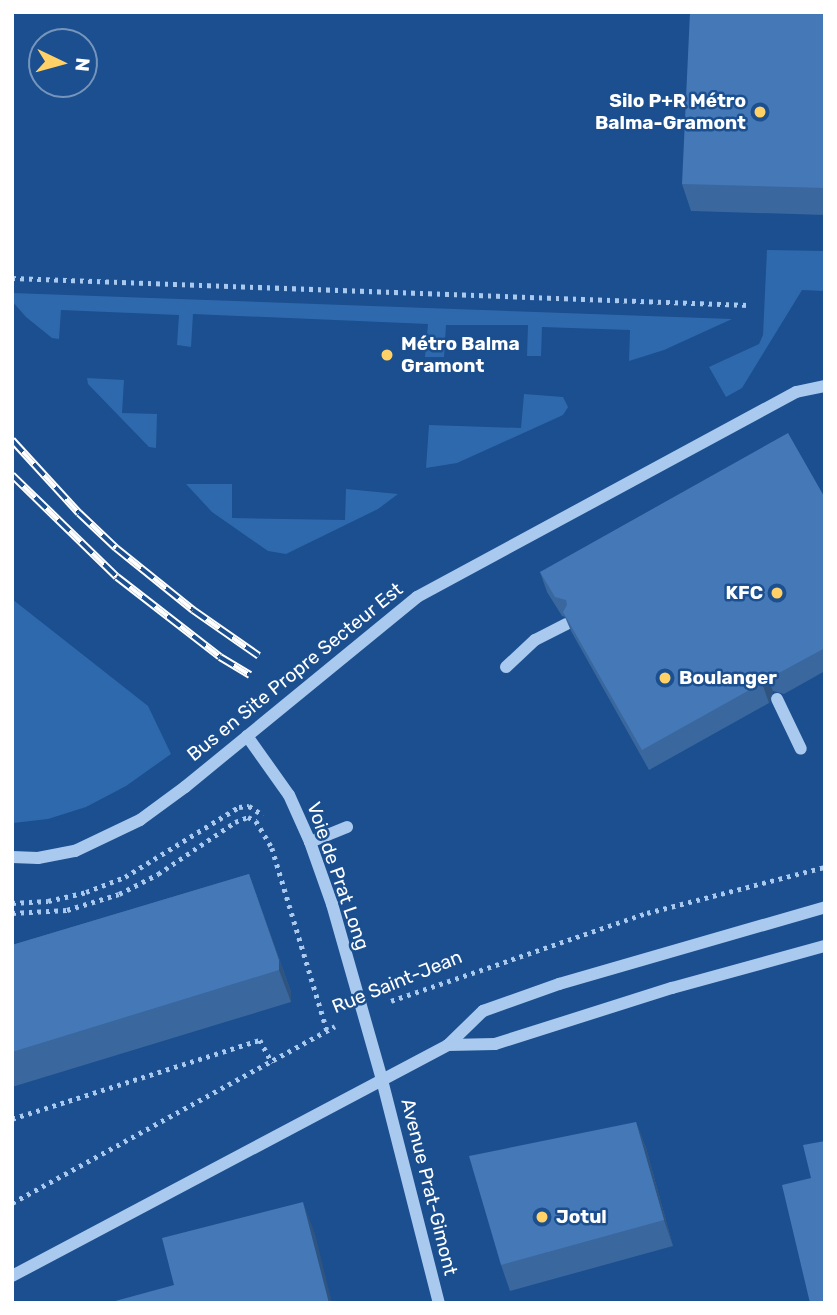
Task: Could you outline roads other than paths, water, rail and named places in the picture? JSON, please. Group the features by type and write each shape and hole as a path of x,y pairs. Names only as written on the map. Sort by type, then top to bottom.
{"street":[{"name":"Bus en Site Propre Secteur Est","path":"12,857 38,858 62,853 106,838 140,820 185,787 417,597 796,392 825,386"},
{"path":"506,667 534,640 566,624"},
{"path":"777,699 801,749"},
{"name":"Voie de Prat Long","path":"247,736 289,795 310,842 332,904 382,1080"},
{"path":"310,842 346,827"},
{"path":"12,1276 448,1045 483,1010 635,961 825,907"},
{"path":"448,1045 495,1044 672,988 825,946"},
{"name":"Avenue Prat-Gimont","path":"382,1080 439,1303"}],"railway":[{"path":"12,440 79,513 116,548 193,610 259,656"},
{"path":"12,475 117,577 220,657 250,675"}],"place":[{"name":"Silo P+R Métro Balma-Gramont","path":"760,112"},
{"name":"Métro Balma Gramont","path":"387,355"},
{"name":"KFC","path":"777,593"},
{"name":"Boulanger","path":"665,678"},
{"name":"Jotul","path":"542,1217"}]}
